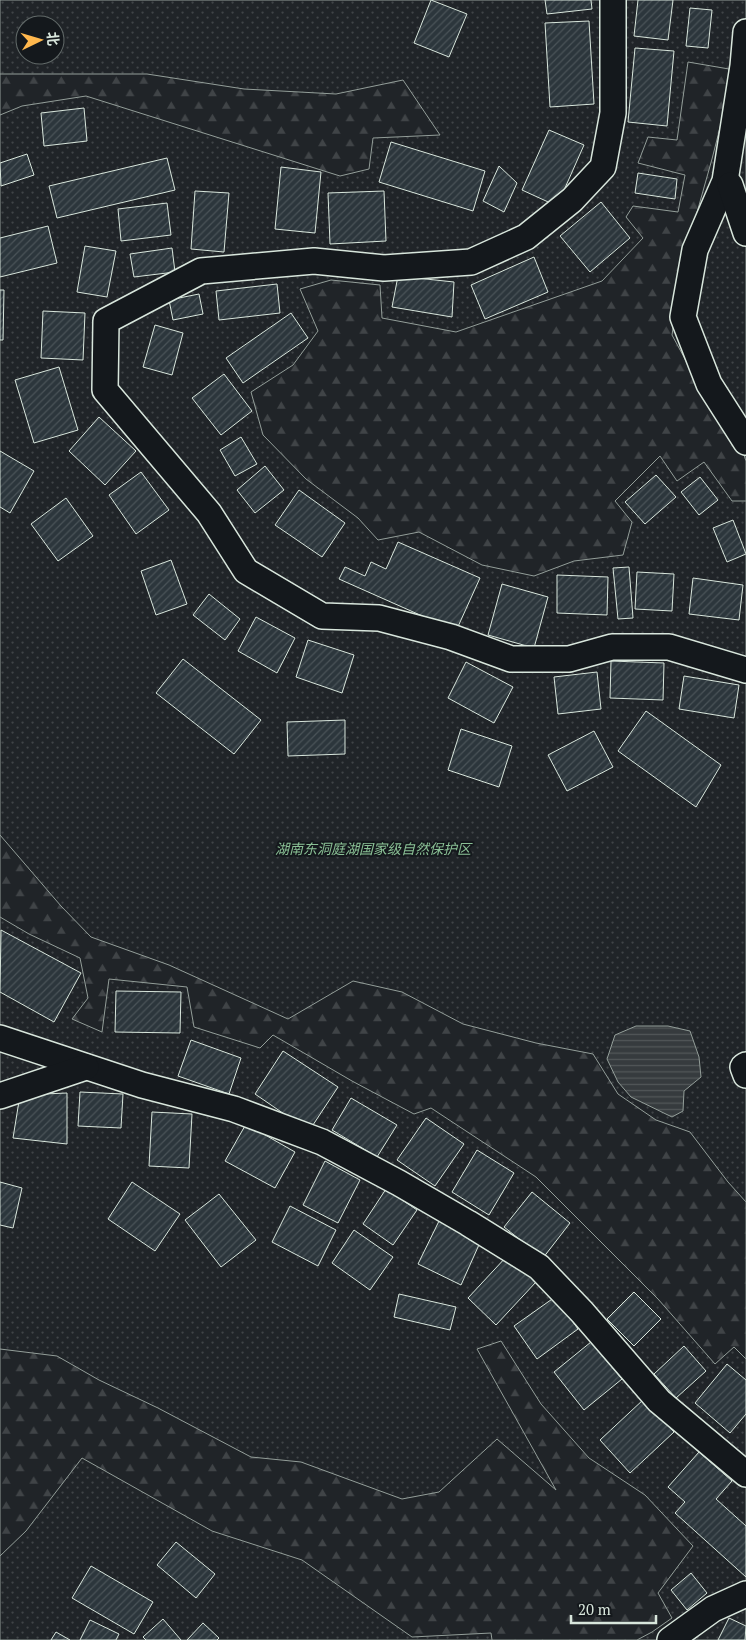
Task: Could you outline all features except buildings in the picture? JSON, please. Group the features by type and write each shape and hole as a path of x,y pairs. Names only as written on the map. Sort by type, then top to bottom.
{"street":[{"path":"613,0 613,113 604,167 572,200 526,237 471,262 384,268 314,261 202,271 106,321 105,390 209,513 246,571 322,616 379,618 451,637 511,659 569,659 612,647 669,647 746,670"},
{"path":"746,32 725,182 695,250 683,317 709,384 746,442"},
{"path":"730,185 746,233"},
{"path":"0,1038 142,1085 234,1109 322,1142 399,1183 476,1228 539,1267 582,1312 659,1401 746,1474"},
{"path":"746,1065 743,1067 746,1075"},
{"path":"0,1096 86,1066"},
{"path":"670,1640 713,1610 746,1594"}],"green space":[{"name":"湖南东洞庭湖国家级自然保护区","path":"0,0 746,0 746,1640 0,1640"},
{"path":"688,62 729,69 726,104 682,266 672,335 718,420 741,446 746,461 746,501 732,501 704,462 677,481 660,456 615,501 632,522 623,555 574,561 534,576 482,565 419,532 378,540 358,518 306,479 263,435 251,392 293,365 318,331 300,289 331,280 380,285 382,318 456,332 602,281 643,238 626,217 633,206 678,212 685,175 638,163 648,137 677,140"},
{"path":"0,74 147,74 244,89 336,94 403,80 440,135 373,138 369,169 340,176 86,96 22,106 0,115"},
{"path":"0,835 61,906 91,937 169,965 288,1019 353,981 402,992 463,1024 536,1043 593,1054 618,1094 656,1120 690,1132 728,1182 746,1202 746,1359 734,1347 715,1364 658,1299 536,1177 431,1108 414,1114 352,1081 273,1035 260,1048 194,1027 187,987 109,979 102,1032 72,1019 88,998 80,958 29,934 0,917"},
{"path":"501,1341 541,1404 589,1458 645,1495 693,1546 658,1593 672,1618 637,1640 492,1640 491,1633 412,1637 302,1560 212,1531 82,1458 26,1531 0,1556 0,1349 57,1356 99,1380 158,1408 251,1457 301,1462 402,1499 439,1492 497,1439 556,1490 477,1349"}],"shaded area":[{"path":"636,1026 668,1026 690,1031 699,1057 701,1077 684,1091 683,1111 672,1117 631,1097 618,1082 607,1059 615,1035"}]}
